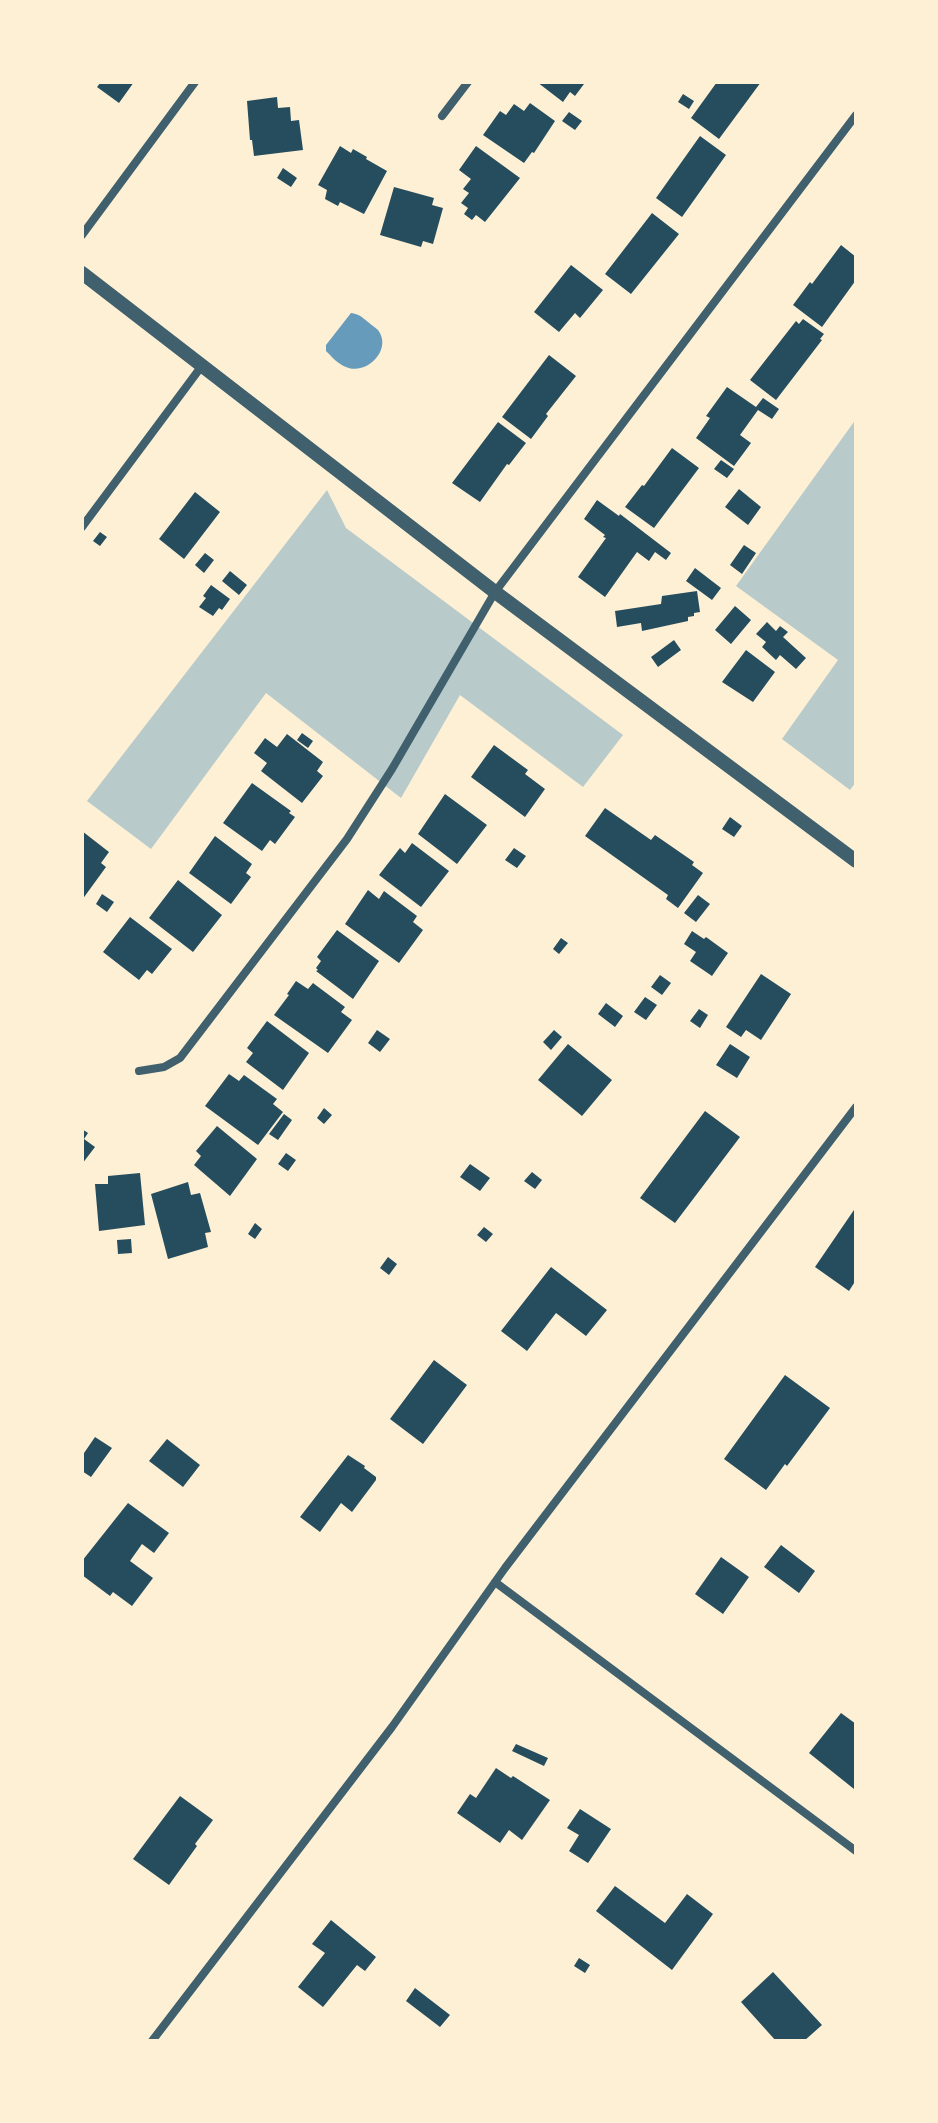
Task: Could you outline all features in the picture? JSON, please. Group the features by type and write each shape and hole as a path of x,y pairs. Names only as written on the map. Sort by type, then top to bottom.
{"street":[{"path":"82,235 195,82"},
{"path":"442,116 468,82"},
{"path":"139,1071 164,1067 180,1058 347,839 392,769 495,592 856,115"},
{"path":"82,273 495,592 856,861"},
{"path":"82,527 201,367"},
{"path":"152,2041 392,1727 495,1582 856,1107"},
{"path":"495,1582 856,1851"}],"shaded area":[{"path":"856,419 856,782 850,790 782,739 838,660 736,586"},
{"path":"327,490 346,528 623,735 583,787 460,695 401,798 266,693 151,849 87,801"}],"water":[{"path":"351,313 378,330 382,338 380,353 362,368 346,367 326,351 326,345"}],"building":[{"path":"101,82 134,82 119,103 97,87"},
{"path":"537,82 584,84 575,96 570,92 563,102"},
{"path":"717,82 761,82 719,139 691,118"},
{"path":"683,94 694,101 689,109 678,102"},
{"path":"277,97 278,108 290,107 291,121 299,120 303,150 254,156 247,101"},
{"path":"530,103 555,121 524,163 483,135 500,111 506,115 514,104 524,111"},
{"path":"569,112 582,121 575,130 562,121"},
{"path":"700,136 726,155 682,217 656,198"},
{"path":"340,146 351,153 353,149 387,171 364,214 340,202 338,206 325,199 327,190 318,185"},
{"path":"476,146 520,178 485,222 476,215 472,220 464,214 468,208 461,203 469,193 463,189 471,179 459,170"},
{"path":"283,168 297,178 291,187 277,178"},
{"path":"394,187 434,198 432,205 443,208 433,244 423,241 421,247 380,235"},
{"path":"652,213 679,234 631,294 605,274"},
{"path":"841,245 856,257 856,280 822,327 793,305"},
{"path":"571,265 603,290 580,318 575,313 559,332 534,312"},
{"path":"803,319 824,334 822,340 776,400 750,380 796,321 799,324"},
{"path":"549,355 576,376 531,439 502,417"},
{"path":"727,387 756,407 763,398 779,409 772,419 758,410 740,435 751,443 734,466 696,438 710,418 706,416"},
{"path":"498,422 526,443 480,502 452,483"},
{"path":"672,448 699,468 654,528 625,507"},
{"path":"721,460 734,469 727,478 714,469"},
{"path":"739,489 761,507 748,525 725,507"},
{"path":"195,492 220,512 184,559 159,539"},
{"path":"597,500 671,553 666,560 655,552 649,561 637,552 605,597 578,577 606,538 584,519"},
{"path":"100,532 107,537 100,546 93,541"},
{"path":"744,545 756,553 742,574 730,565"},
{"path":"205,553 214,560 204,573 195,565"},
{"path":"695,568 721,588 712,600 686,581"},
{"path":"230,571 247,585 239,595 222,581"},
{"path":"211,585 230,599 213,616 199,607"},
{"path":"697,591 700,612 688,617 688,621 642,631 641,623 617,627 615,611 661,604 662,596"},
{"path":"735,606 751,620 731,644 715,630"},
{"path":"767,622 776,631 780,626 788,632 783,637 806,658 796,669 780,655 776,660 762,647 766,642 756,634"},
{"path":"674,640 681,650 658,667 651,657"},
{"path":"746,650 775,672 753,702 722,682"},
{"path":"302,733 313,741 308,748 297,740"},
{"path":"287,734 323,762 317,771 323,776 302,803 261,771 267,763 254,753 265,738 277,747"},
{"path":"494,745 528,770 525,774 545,789 525,817 471,777"},
{"path":"252,783 295,817 275,844 270,840 262,851 223,823"},
{"path":"445,794 487,825 457,864 418,834"},
{"path":"605,808 651,840 655,835 694,862 692,865 703,873 678,908 666,899 668,895 585,836"},
{"path":"730,817 742,826 734,837 722,829"},
{"path":"82,831 109,852 101,863 106,867 82,900"},
{"path":"215,836 252,864 246,873 251,877 231,904 189,873"},
{"path":"412,843 449,871 421,907 379,875 400,848 405,853"},
{"path":"514,848 526,856 517,868 505,860"},
{"path":"178,880 222,915 193,952 149,918"},
{"path":"368,890 379,899 384,891 417,916 413,922 423,930 399,963 345,924"},
{"path":"102,894 114,902 107,912 96,904"},
{"path":"698,895 710,904 696,922 684,913"},
{"path":"130,917 172,949 152,974 147,970 139,980 103,952"},
{"path":"337,930 379,961 353,999 316,971 321,961 317,957"},
{"path":"692,931 728,953 712,976 690,961 696,952 684,944"},
{"path":"561,938 568,943 559,954 553,949"},
{"path":"761,974 791,994 761,1040 746,1030 741,1037 726,1027"},
{"path":"660,975 671,983 662,995 651,987"},
{"path":"296,981 308,989 313,983 345,1007 341,1012 352,1020 328,1053 274,1015"},
{"path":"645,997 657,1005 646,1020 634,1012"},
{"path":"606,1003 623,1016 615,1027 598,1014"},
{"path":"699,1009 708,1015 700,1028 690,1021"},
{"path":"267,1021 309,1053 283,1090 246,1062 253,1053 247,1048"},
{"path":"377,1030 390,1039 380,1052 368,1043"},
{"path":"554,1030 562,1037 551,1050 543,1042"},
{"path":"568,1044 612,1080 582,1116 538,1080"},
{"path":"730,1044 750,1057 737,1078 716,1065"},
{"path":"229,1074 239,1081 244,1075 277,1099 273,1104 283,1112 258,1145 205,1106"},
{"path":"324,1108 332,1115 324,1124 317,1118"},
{"path":"705,1111 740,1137 675,1223 640,1198"},
{"path":"284,1114 292,1120 278,1140 269,1134"},
{"path":"217,1126 257,1159 230,1196 194,1165 201,1156 196,1151"},
{"path":"82,1129 88,1133 84,1139 95,1147 82,1164"},
{"path":"286,1153 296,1160 288,1171 278,1164"},
{"path":"470,1164 490,1178 480,1191 460,1177"},
{"path":"532,1172 542,1180 535,1189 524,1181"},
{"path":"140,1173 145,1225 99,1231 95,1184 108,1184 108,1176"},
{"path":"188,1182 191,1195 200,1193 211,1232 205,1233 208,1247 168,1259 151,1194"},
{"path":"856,1207 856,1280 849,1291 815,1267"},
{"path":"255,1223 262,1229 255,1239 248,1234"},
{"path":"484,1227 493,1234 486,1242 477,1235"},
{"path":"131,1239 132,1253 118,1254 117,1240"},
{"path":"388,1257 397,1264 389,1275 380,1268"},
{"path":"551,1267 607,1310 586,1336 556,1313 527,1351 501,1331"},
{"path":"434,1360 467,1385 423,1444 390,1419"},
{"path":"785,1375 830,1408 766,1490 724,1459"},
{"path":"95,1437 112,1448 91,1477 82,1471 82,1456"},
{"path":"167,1439 200,1465 183,1487 149,1461"},
{"path":"348,1455 365,1466 376,1480 352,1512 341,1503 320,1532 300,1517"},
{"path":"128,1503 169,1533 154,1553 142,1544 130,1561 153,1578 132,1606 113,1592 110,1596 82,1575 82,1561"},
{"path":"781,1545 815,1571 799,1593 764,1567"},
{"path":"721,1557 749,1577 723,1614 695,1594"},
{"path":"841,1713 856,1724 854,1789 809,1753"},
{"path":"516,1744 548,1758 544,1766 512,1751"},
{"path":"496,1768 550,1800 522,1840 509,1830 500,1843 457,1813 470,1794 476,1798"},
{"path":"180,1796 213,1820 169,1885 133,1859"},
{"path":"580,1809 611,1829 588,1863 569,1851 579,1835 567,1828"},
{"path":"615,1886 665,1923 687,1894 713,1914 672,1970 596,1911"},
{"path":"331,1920 376,1957 365,1971 357,1965 323,2007 298,1987 325,1953 312,1944"},
{"path":"579,1958 590,1965 585,1973 574,1966"},
{"path":"773,1972 822,2025 804,2041 776,2041 741,2002"},
{"path":"415,1988 450,2015 440,2027 406,2001"}]}
